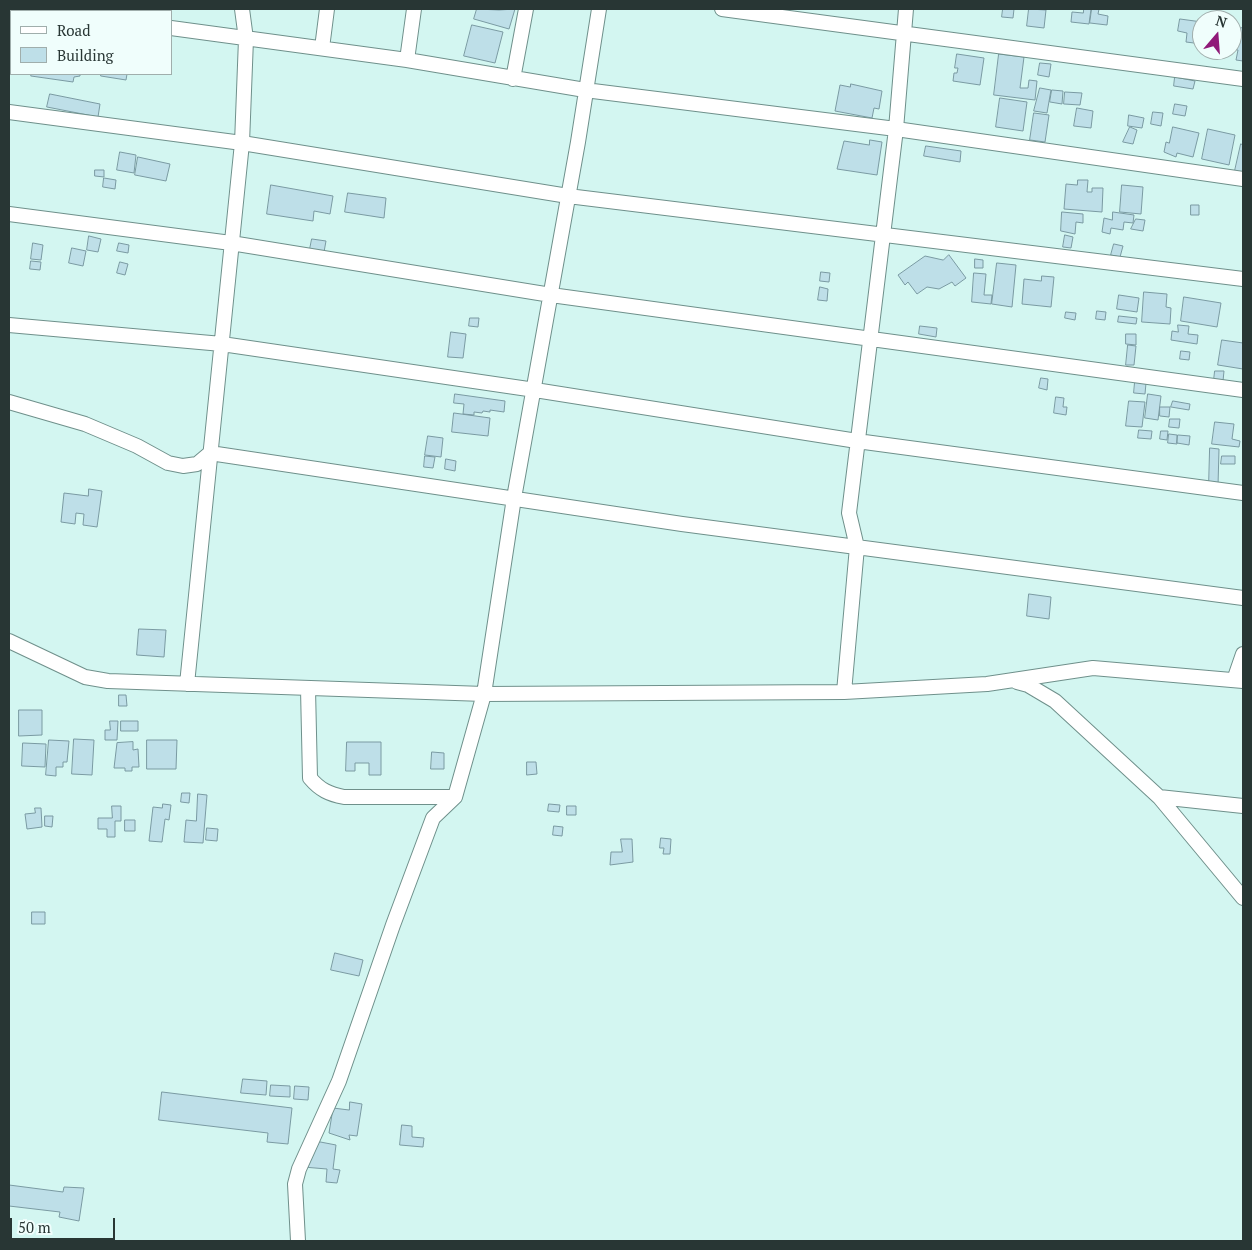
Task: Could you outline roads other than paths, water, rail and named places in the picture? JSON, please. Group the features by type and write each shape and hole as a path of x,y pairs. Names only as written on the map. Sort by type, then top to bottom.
{"street":[{"path":"187,684 242,143 246,40 242,9"},
{"path":"322,48 327,9"},
{"path":"407,60 414,9"},
{"path":"514,79 526,9"},
{"path":"298,1241 295,1184 299,1169 339,1081 393,925 433,818 455,797 484,694 514,498 535,390 599,9"},
{"path":"722,9 904,35 1243,79"},
{"path":"844,692 857,547 849,513 896,129 906,9"},
{"path":"172,28 246,40 407,60 585,90 896,129 1243,179"},
{"path":"9,112 242,143 568,196 1243,279"},
{"path":"9,214 231,243 551,295 1243,390"},
{"path":"9,325 222,344 535,390 857,441 1243,493"},
{"path":"9,402 85,424 183,466 197,464 210,453 682,524 1243,598"},
{"path":"9,641 85,677 108,681 484,694 844,692 959,687 1014,681 1093,668 1238,680 1243,654"},
{"path":"1014,681 1028,685 1055,701 1159,796 1243,898"},
{"path":"308,689 310,778 318,788 330,794 344,797 455,797"},
{"path":"1159,796 1243,806"}]}
